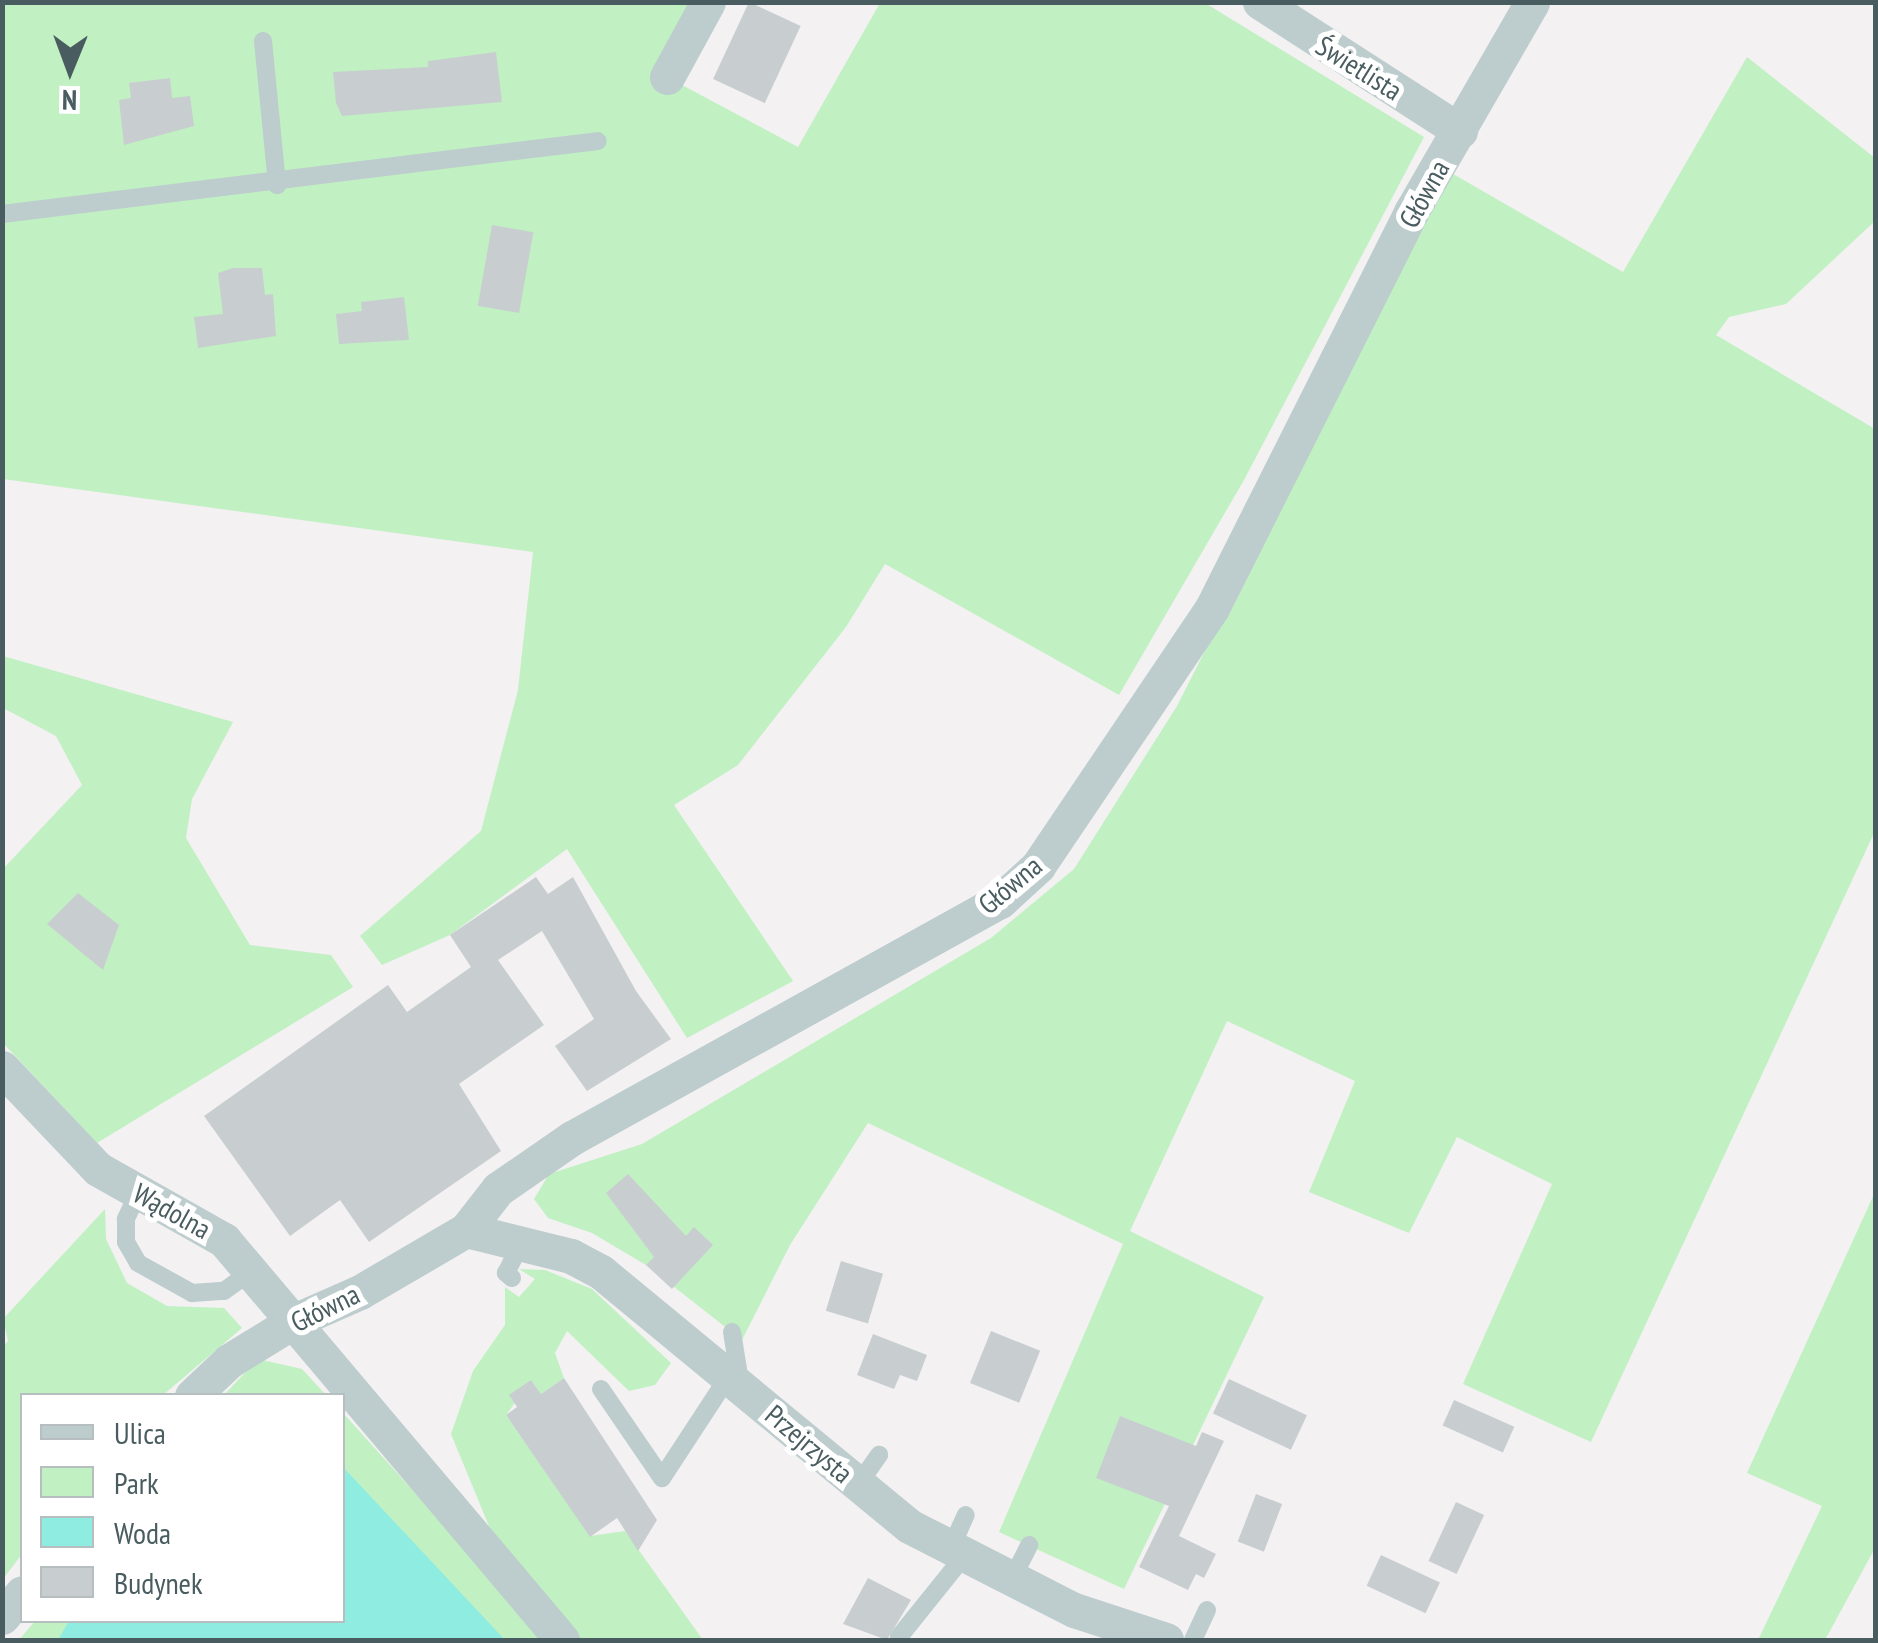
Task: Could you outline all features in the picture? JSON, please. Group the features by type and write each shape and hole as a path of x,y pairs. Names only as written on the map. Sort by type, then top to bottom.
{"street":[{"path":"667,77 708,2"},
{"name":"Świetlista","path":"1260,2 1460,131"},
{"name":"Główna","path":"195,1393 229,1361 294,1321 360,1292 466,1230 498,1190 572,1138 1000,901 1038,866 1212,608 1411,212 1532,2"},
{"name":"Wądolna","path":"2,1068 98,1169 224,1240 562,1640"},
{"name":"Przejrzysta","path":"466,1230 521,1243 601,1272 909,1526 1074,1610 1166,1640"},
{"path":"2,1617 20,1594"}],"lane":[{"path":"263,41 277,184"},
{"path":"2,214 277,184 598,141"},
{"path":"138,1193 126,1219 126,1242 138,1262 192,1292 224,1290 252,1271"},
{"path":"512,1278 506,1273 521,1243"},
{"path":"602,1389 662,1478 734,1382 732,1332"},
{"path":"858,1485 879,1455"},
{"path":"899,1637 958,1551 966,1515"},
{"path":"1012,1578 1029,1545"},
{"path":"1193,1640 1206,1610"}],"green space":[{"path":"3,3 690,3 667,77 798,147 880,3 1205,3 1424,137 1244,480 1119,695 885,564 846,627 738,765 674,805 793,981 687,1038 567,849 450,935 382,965 360,936 481,831 518,690 533,552 3,479"},
{"path":"1747,57 1875,158 1875,221 1786,304 1729,317 1716,335 1875,429 1875,831 1591,1442 1463,1384 1552,1184 1457,1137 1409,1233 1309,1192 1355,1081 1227,1021 1130,1231 1264,1297 1124,1589 999,1532 1123,1244 868,1123 790,1245 742,1340 646,1265 592,1233 548,1218 534,1199 549,1174 642,1144 991,938 1074,869 1177,706 1448,171 1623,272"},
{"path":"3,656 233,722 192,799 186,838 250,945 331,955 353,987 97,1143 3,1043 2,870 82,785 56,736 3,708"},
{"path":"1875,1192 1875,1548 1825,1640 1758,1640 1822,1506 1747,1473"},
{"path":"105,1209 106,1239 127,1283 167,1306 224,1308 242,1328 165,1393 20,1393 20,1557 3,1579 2,1347 8,1341 3,1319"},
{"path":"519,1269 545,1270 592,1289 671,1363 655,1385 629,1391 567,1331 555,1353 564,1378 541,1394 531,1380 506,1415 590,1536 625,1531 703,1640 562,1640 512,1582 451,1434 473,1371 505,1325 505,1287 519,1297 535,1279"},
{"path":"258,1359 302,1369 324,1393 226,1393"},
{"path":"345,1415 548,1640 19,1640 33,1623 345,1623"}],"water":[{"path":"345,1469 505,1640 58,1640 68,1623 345,1623"}],"building":[{"path":"749,2 801,26 765,103 713,79"},
{"path":"496,52 502,102 342,116 336,103 333,72 428,67 428,61"},
{"path":"170,78 172,98 190,96 194,126 124,145 119,100 131,98 129,83"},
{"path":"492,225 533,232 519,313 478,306"},
{"path":"233,268 262,268 265,295 273,294 276,336 198,348 194,317 223,314 218,273"},
{"path":"404,297 409,340 339,344 336,314 362,311 361,302"},
{"path":"536,877 548,894 573,877 636,991 671,1039 587,1091 555,1046 594,1019 542,931 498,960 544,1025 459,1084 501,1151 369,1242 340,1200 290,1236 204,1116 388,985 407,1012 471,967 450,935"},
{"path":"78,893 119,925 103,970 47,924"},
{"path":"628,1174 686,1236 694,1227 713,1245 672,1289 646,1265 654,1257 606,1193"},
{"path":"841,1261 883,1274 868,1324 826,1311"},
{"path":"991,1331 1040,1351 1019,1403 970,1383"},
{"path":"873,1334 927,1355 917,1381 900,1375 894,1389 857,1375"},
{"path":"564,1378 657,1520 638,1551 617,1518 590,1537 506,1415 517,1407 509,1395 531,1380 541,1394"},
{"path":"1229,1379 1307,1415 1291,1450 1213,1413"},
{"path":"1454,1400 1514,1427 1503,1452 1443,1426"},
{"path":"1120,1416 1196,1446 1202,1432 1224,1441 1179,1536 1216,1554 1204,1578 1196,1574 1188,1590 1139,1567 1169,1506 1096,1478"},
{"path":"1256,1494 1282,1504 1264,1552 1238,1542"},
{"path":"1456,1502 1484,1515 1457,1574 1429,1561"},
{"path":"1381,1555 1440,1582 1426,1613 1367,1586"},
{"path":"868,1578 911,1600 887,1640 843,1624"}]}
